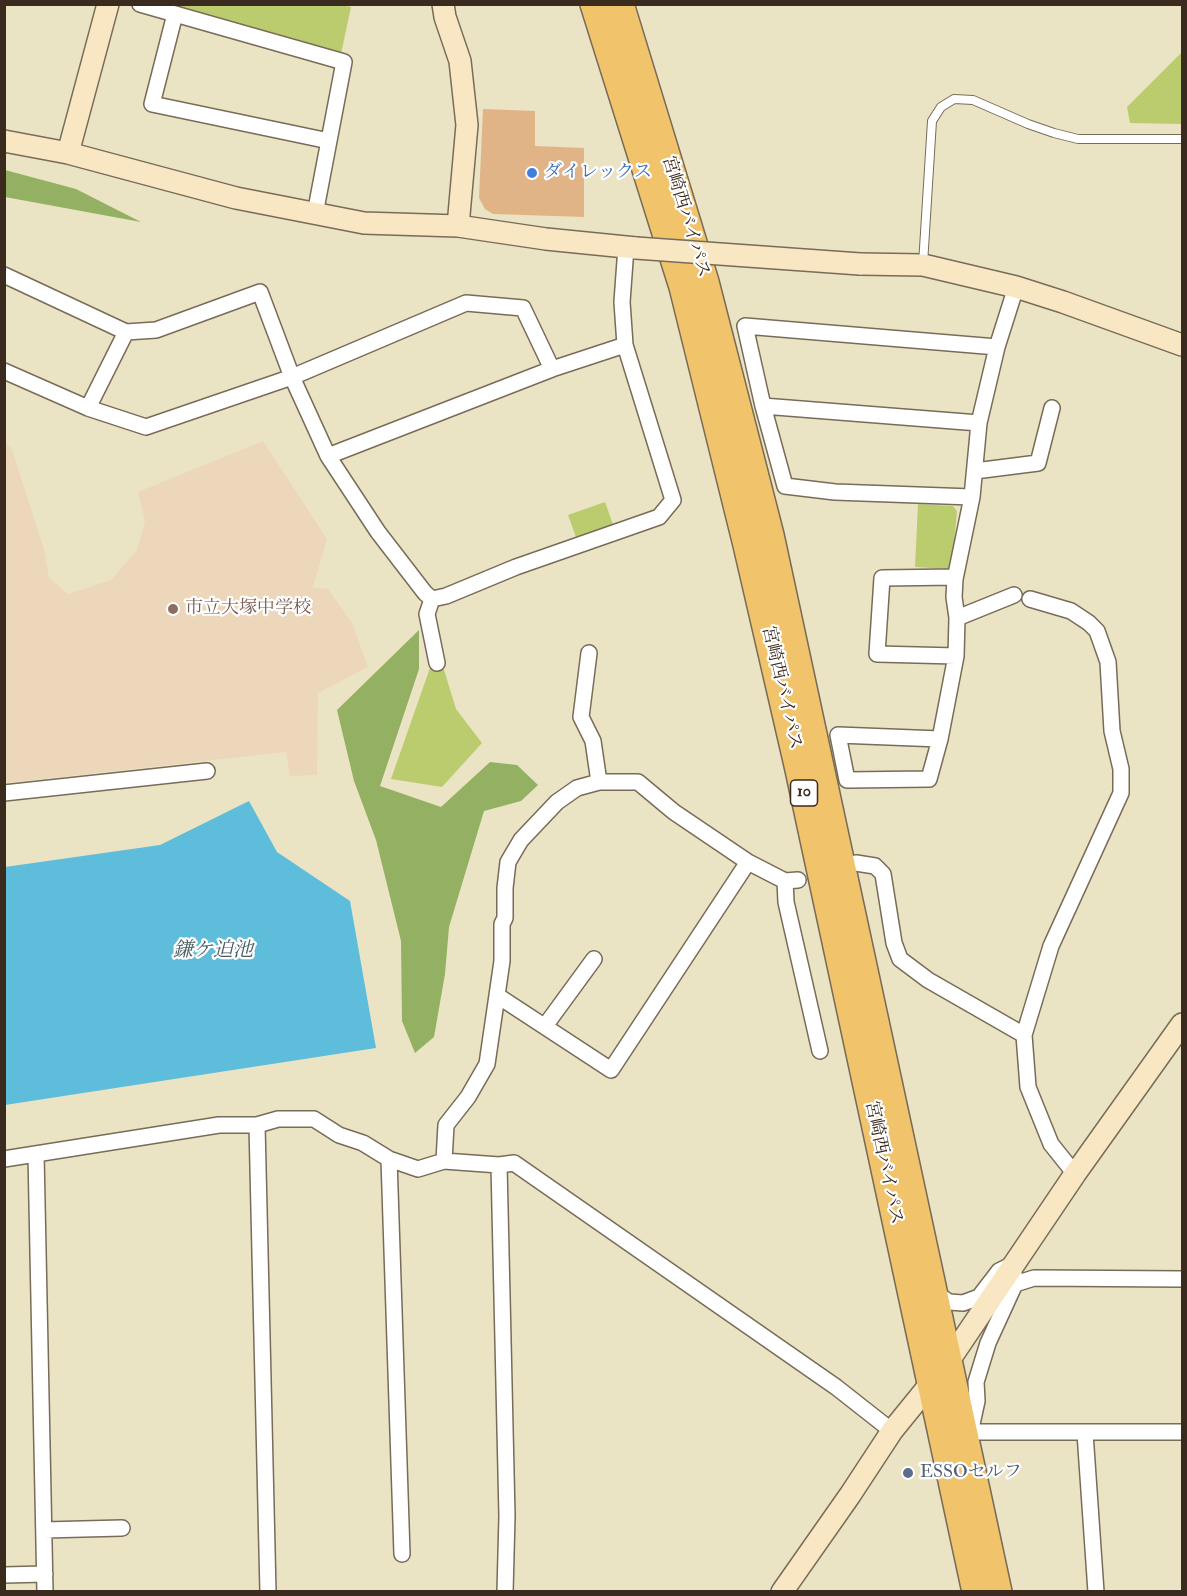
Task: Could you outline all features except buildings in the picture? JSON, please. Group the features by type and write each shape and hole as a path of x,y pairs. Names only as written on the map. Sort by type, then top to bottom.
{"highway":[{"name":"宮崎西バイパス","path":"594,4 683,287 747,545 798,765 882,1163 940,1371 970,1445 998,1592"},
{"name":"宮崎西バイパス","path":"620,4 705,282 771,535 931,1281 940,1371 976,1592"}],"street":[{"path":"68,153 108,4"},
{"path":"140,4 345,62 315,214"},
{"path":"443,4 460,61 467,125 458,226"},
{"path":"175,14 152,104 329,141"},
{"path":"4,141 68,153 236,198 364,223 458,226 631,248 860,264 922,265 1016,287 1182,345"},
{"path":"432,599 446,596 516,567 659,517 673,500 625,345 621,302 631,248"},
{"path":"4,275 126,332 156,330 260,292 292,377 328,456 378,532 432,599"},
{"path":"940,739 838,735 847,780 929,779 940,739 956,656 955,577 972,497 979,423 997,347 1016,287"},
{"path":"4,371 88,408 146,427 292,377 466,303 524,308 552,369"},
{"path":"972,497 835,492 785,486 763,406 745,326 997,347"},
{"path":"88,408 126,332"},
{"path":"328,456 552,369 625,345"},
{"path":"763,406 979,423"},
{"path":"975,471 1038,463 1052,408"},
{"path":"955,577 882,578 877,654 956,656"},
{"path":"957,618 1014,595"},
{"path":"432,599 427,614 437,663"},
{"path":"1030,599 1071,612 1097,631 1108,662 1112,731 1121,769 1121,793 1051,946 1024,1035 1028,1087 1051,1144 1075,1174"},
{"path":"589,653 581,717 593,741 599,782"},
{"path":"4,793 207,771"},
{"path":"444,1161 446,1125 468,1097 487,1064 498,996 508,862 521,840 557,802 578,788 599,782 638,782 657,799 748,862 792,880 786,902 820,1051"},
{"path":"498,996 611,1070 748,862"},
{"path":"856,863 875,866 883,874 894,943 900,959 928,980 1024,1035"},
{"path":"545,1026 594,959"},
{"path":"782,1592 892,1431 1014,1274 1075,1174 1182,1024"},
{"path":"4,1158 219,1125 257,1125 278,1119 314,1119 339,1135 363,1143 389,1159 418,1169 444,1161 514,1164 836,1387 892,1431"},
{"path":"257,1125 268,1592"},
{"path":"36,1154 45,1592"},
{"path":"389,1159 402,1554"},
{"path":"499,1165 507,1516 505,1592"},
{"path":"931,1281 934,1293 949,1302 963,1303 978,1297 999,1271 1034,1278 1182,1279"},
{"path":"1014,1274 976,1382 977,1401 970,1445 1085,1433 1182,1432"},
{"path":"1085,1433 1096,1592"},
{"path":"44,1530 122,1528"},
{"path":"4,1575 45,1574"}],"lane":[{"path":"922,265 932,121 941,107 954,99 973,100 1054,134 1078,139 1182,139"}],"shaded area":[{"name":"市立大塚中学校","path":"263,441 327,539 313,587 328,589 352,623 368,667 318,693 317,775 290,776 286,752 5,783 5,444 11,447 44,549 49,578 68,594 111,580 137,550 145,521 138,492"}],"green space":[{"path":"336,4 351,7 341,54 173,5"},
{"path":"1181,53 1182,124 1130,123 1127,107"},
{"path":"5,170 76,189 141,222 5,197"},
{"path":"605,502 614,527 577,540 568,515"},
{"path":"918,504 953,506 957,511 952,566 947,569 915,567"},
{"path":"419,630 419,669 380,786 441,807 490,762 517,765 538,785 521,801 484,811 449,927 445,974 434,1037 415,1053 402,1021 401,941 376,840 354,781 337,710"},
{"path":"441,660 456,709 482,743 442,787 391,779 431,665"}],"water":[{"name":"鎌ケ迫池","path":"249,801 277,852 350,901 376,1048 5,1105 5,867 160,845"}],"place":[{"name":"ダイレックス","path":"532,173"},
{"name":"市立大塚中学校","path":"173,609"},
{"name":"ESSOセルフ","path":"908,1473"}]}
